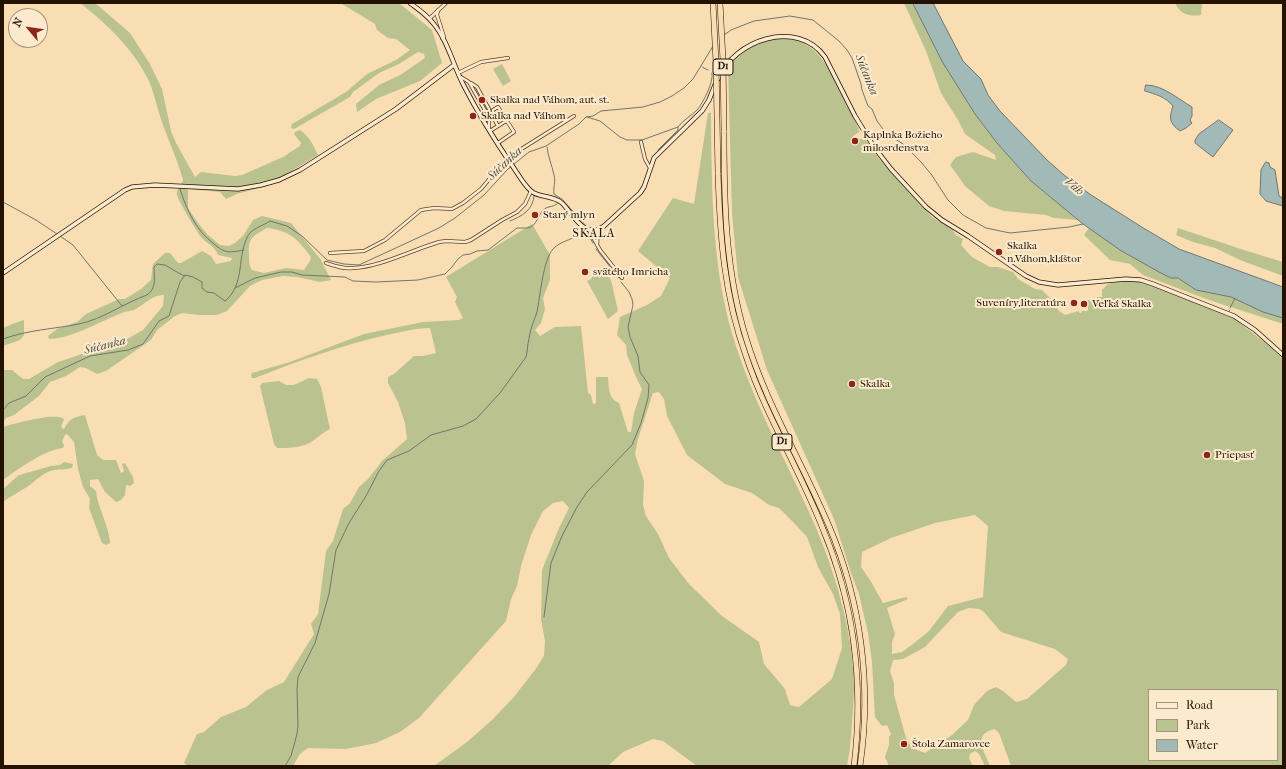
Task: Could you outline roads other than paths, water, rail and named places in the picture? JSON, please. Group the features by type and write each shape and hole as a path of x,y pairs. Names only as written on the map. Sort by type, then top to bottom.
{"highway":[{"name":"D1","path":"713,3 716,62 719,206 724,269 735,322 751,371 767,410 823,528 836,561 845,592 854,635 858,686 858,723 854,766"},
{"name":"D1","path":"720,3 723,60 725,213 729,261 740,319 756,370 829,526 841,557 851,590 860,639 864,680 864,728 860,766"}],"main road":[{"path":"410,3 437,28 479,115 531,191 562,203 583,226 589,230 598,230 640,192 646,182 655,157 705,107 722,70 736,54 754,44 770,38 785,36 799,39 813,46 822,53 865,134 891,169 926,207 942,220 973,238 1026,276 1047,284 1079,284 1126,279 1141,280 1234,316 1255,330 1283,355"},
{"path":"3,273 125,190 132,187 155,185 238,188 261,185 286,177 396,109 454,65"}],"street":[{"path":"429,19 446,3"},
{"path":"438,10 437,14 444,36 442,38"},
{"path":"506,121 489,131 489,118 487,114 489,109 477,87 458,74 481,62 508,58"},
{"path":"498,126 493,117 493,110 498,107 514,132 498,144"},
{"path":"479,115 483,116 487,114"},
{"path":"330,253 364,251 385,240 420,210 434,208 452,209 463,203 481,189 507,158 574,116"},
{"path":"641,142 645,159 650,168"},
{"path":"326,263 340,267 353,268 369,266 439,242 465,242 471,240 517,212 525,204 531,191"},
{"path":"589,230 597,245 622,278"},
{"path":"597,245 598,230"}],"water":[{"name":"Váh","path":"913,3 933,3 963,61 981,79 988,95 1000,111 1047,160 1064,175 1091,195 1179,249 1283,287 1283,318 1263,312 1231,297 1196,290 1178,278 1171,278 1159,272 1120,250 1083,224 1031,181 997,143 975,114 943,63"},
{"path":"1146,85 1158,87 1192,107 1192,116 1190,120 1192,123 1180,131 1176,128 1171,120 1173,106 1164,98 1145,91"},
{"path":"1219,120 1233,130 1213,157 1195,143 1195,140 1199,134"},
{"path":"1266,162 1269,163 1270,167 1275,170 1279,196 1283,198 1283,206 1266,201 1260,194 1261,170"}],"waterway":[{"name":"Súčanka","path":"724,35 731,30 754,21 790,16 813,20 839,41 847,50 852,58 868,106 872,109 877,121 883,129 903,144 921,162 931,174 948,200 963,215 986,228 1010,233 1069,227 1083,224"},
{"name":"Súčanka","path":"3,410 9,403 26,396 45,377 90,356 128,350 143,344 159,321 169,316 180,282 185,275 202,282 202,288 207,292 214,293 225,301 232,294 236,286 245,242 249,234 256,228 270,221 287,226 302,236 327,260 344,264 359,265 439,228 455,218 484,195 508,169 529,152 546,146 579,124 586,117 593,116 601,111 643,107 660,102 672,96 684,88 693,79 713,46"},
{"path":"702,67 708,70"},
{"path":"587,117 600,121 620,137 627,140 642,140 678,127 697,110 710,87 712,73"},
{"path":"658,150 678,130 678,127"},
{"path":"642,140 645,153"},
{"path":"547,147 555,178 554,194 560,199"},
{"path":"180,189 193,220 208,239 225,251 232,252 244,250"},
{"path":"510,221 523,215 529,209 532,205 534,196"},
{"path":"561,198 586,226"},
{"path":"3,202 36,220 57,234"},
{"path":"235,288 255,278 281,272 292,272 302,275 345,277 353,281 376,282 418,280 445,274 463,255 488,250 517,228 531,227 543,210 557,204"},
{"path":"285,766 291,756 297,734 298,677 315,643 329,594 336,550 349,523 387,460 409,451 431,435 463,426 476,419 500,393 526,357 530,332 537,312 544,270 550,254 556,246 584,231"},
{"path":"587,233 593,243"},
{"path":"60,236 73,245 122,306"},
{"path":"596,249 619,278"},
{"path":"3,339 21,334 88,322 147,295 154,286 154,267 157,264 165,265 184,276"},
{"path":"544,617 551,563 562,536 577,507 587,492 632,445 641,423 648,398 649,385 640,372 638,356 630,337 628,327 633,305 632,299 629,292 621,282"},
{"path":"1230,308 1235,298"}],"place":[{"name":"Skalka nad Váhom, aut. st.","path":"482,100"},
{"name":"Skalka nad Váhom","path":"473,116"},
{"name":"Kaplnka Božieho milosrdenstva","path":"855,141"},
{"name":"Starý mlyn","path":"535,215"},
{"name":"Skalka n.Váhom,kláštor","path":"999,252"},
{"name":"svätého Imricha","path":"585,272"},
{"name":"Suveníry,literatúra","path":"1074,303"},
{"name":"Veľká Skalka","path":"1084,304"},
{"name":"Skalka","path":"852,384"},
{"name":"Priepasť","path":"1207,455"},
{"name":"Štola Zamarovce","path":"904,744"}],"district":[{"name":"SKALA","path":"594,234"}]}
